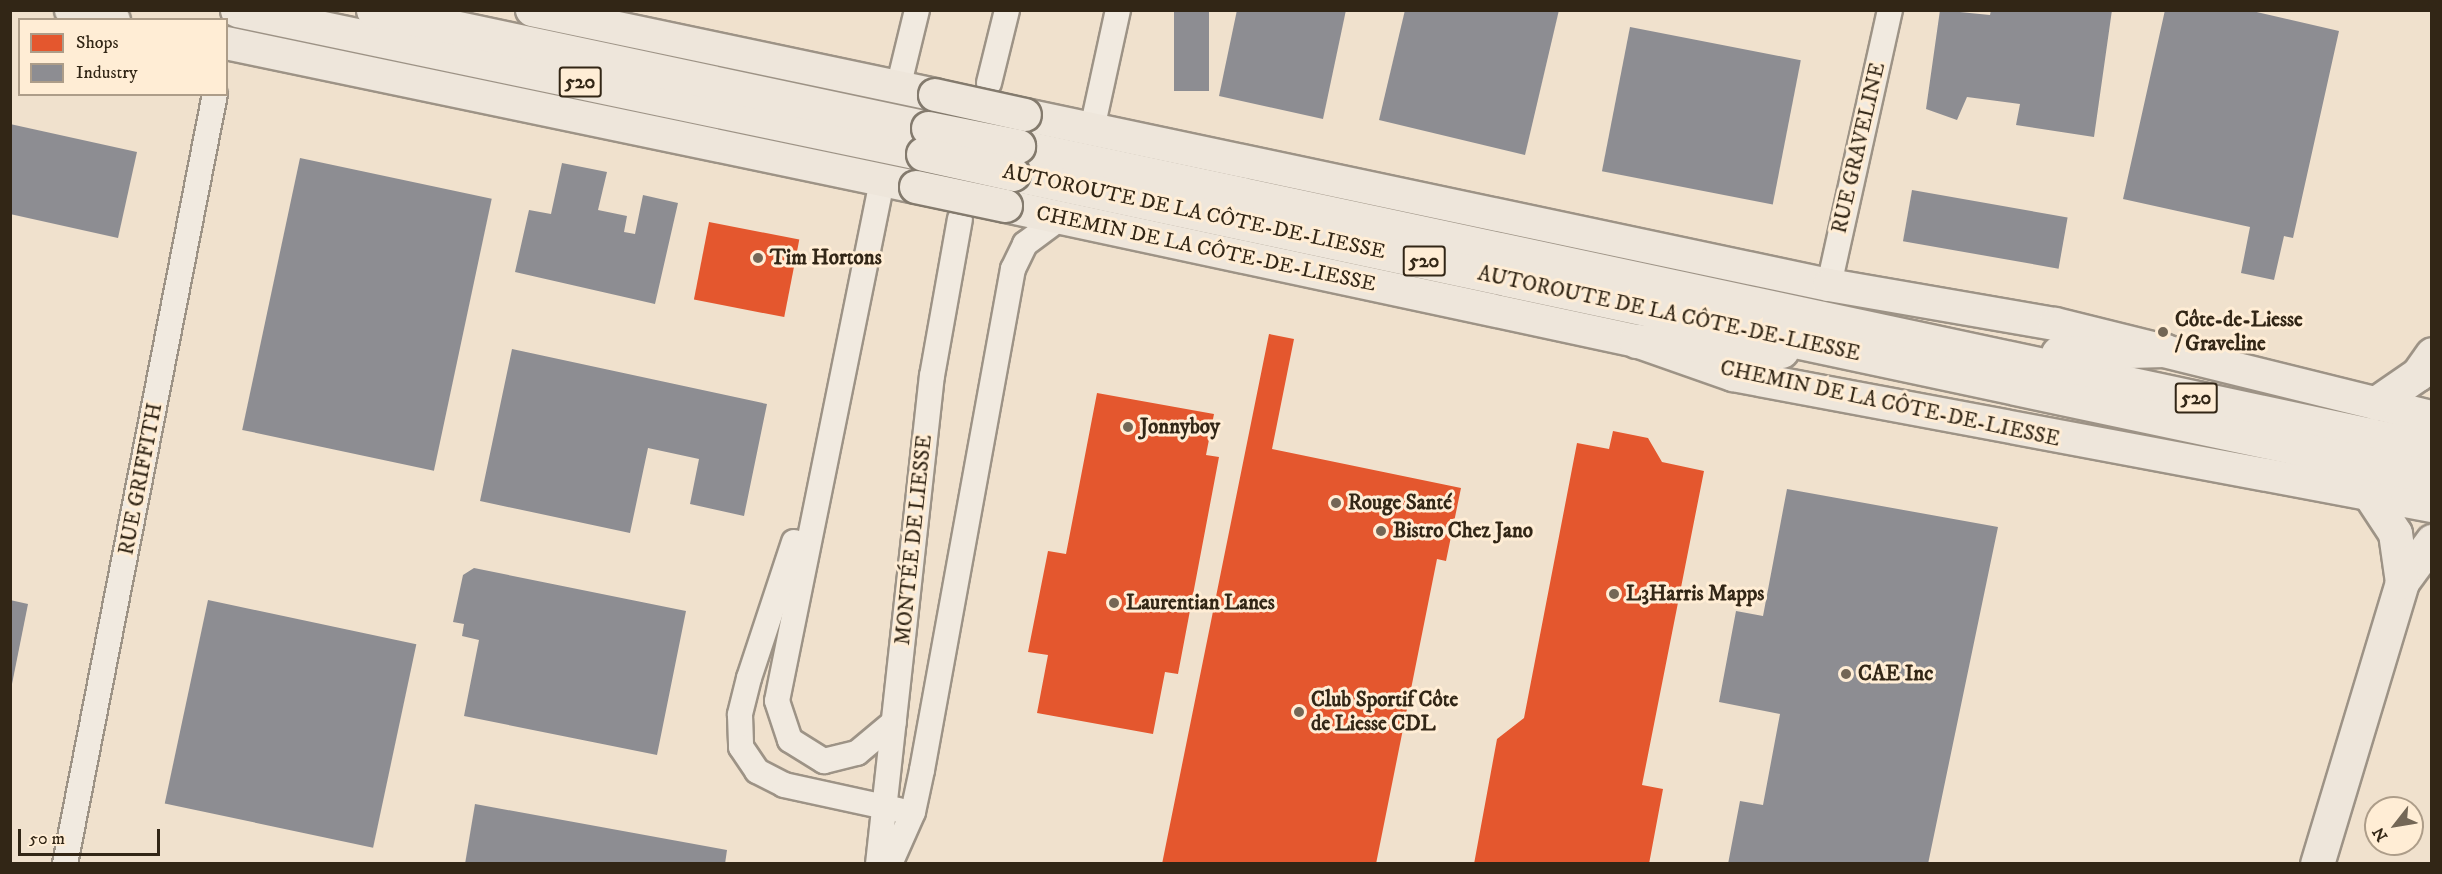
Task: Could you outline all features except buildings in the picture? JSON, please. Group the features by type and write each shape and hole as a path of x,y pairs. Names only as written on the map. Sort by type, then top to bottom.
{"highway":[{"name":"AUTOROUTE DE LA CÔTE-DE-LIESSE","path":"237,10 926,141 1960,348 2432,448"},
{"name":"AUTOROUTE DE LA CÔTE-DE-LIESSE","path":"373,10 926,141"},
{"name":"AUTOROUTE DE LA CÔTE-DE-LIESSE","path":"1016,160 1835,349 2432,477"},
{"path":"1636,341 1737,352 1835,349"},
{"path":"1960,348 2102,355 2164,350"},
{"path":"2376,403 2418,374 2432,354"},
{"path":"2372,498 2395,533 2402,582"},
{"path":"2317,864 2402,582 2432,541"}],"main road":[{"path":"71,10 105,18"},
{"path":"532,10 1829,285 2055,324 2432,417"},
{"name":"CHEMIN DE LA CÔTE-DE-LIESSE","path":"228,43 1006,206 1636,341 1733,375 2372,498 2432,506"}],"street":[{"path":"898,88 917,10"},
{"path":"989,83 1007,10"},
{"path":"1092,129 1118,10"},
{"name":"RUE GRAVELINE","path":"1829,285 1890,10"},
{"name":"RUE GRIFFITH","path":"65,864 215,96"},
{"path":"882,181 779,674 781,724 802,752 833,761 857,753 894,722"},
{"path":"890,864 913,812 1013,268 1024,244 1060,218"},
{"name":"MONTÉE DE LIESSE","path":"878,864 932,376 960,219"},
{"path":"819,474 762,629 740,716 740,740 752,767 774,781 913,812"}],"place":[{"name":"Tim Hortons","path":"758,258"},
{"name":"Côte-de-Liesse / Graveline","path":"2163,332"},
{"name":"Jonnyboy","path":"1128,427"},
{"name":"Rouge Santé","path":"1336,503"},
{"name":"Bistro Chez Jano","path":"1381,531"},
{"name":"L3Harris Mapps","path":"1614,594"},
{"name":"Laurentian Lanes","path":"1114,603"},
{"name":"CAE Inc","path":"1846,674"},
{"name":"Club Sportif Côte de Liesse CDL","path":"1299,712"}]}
